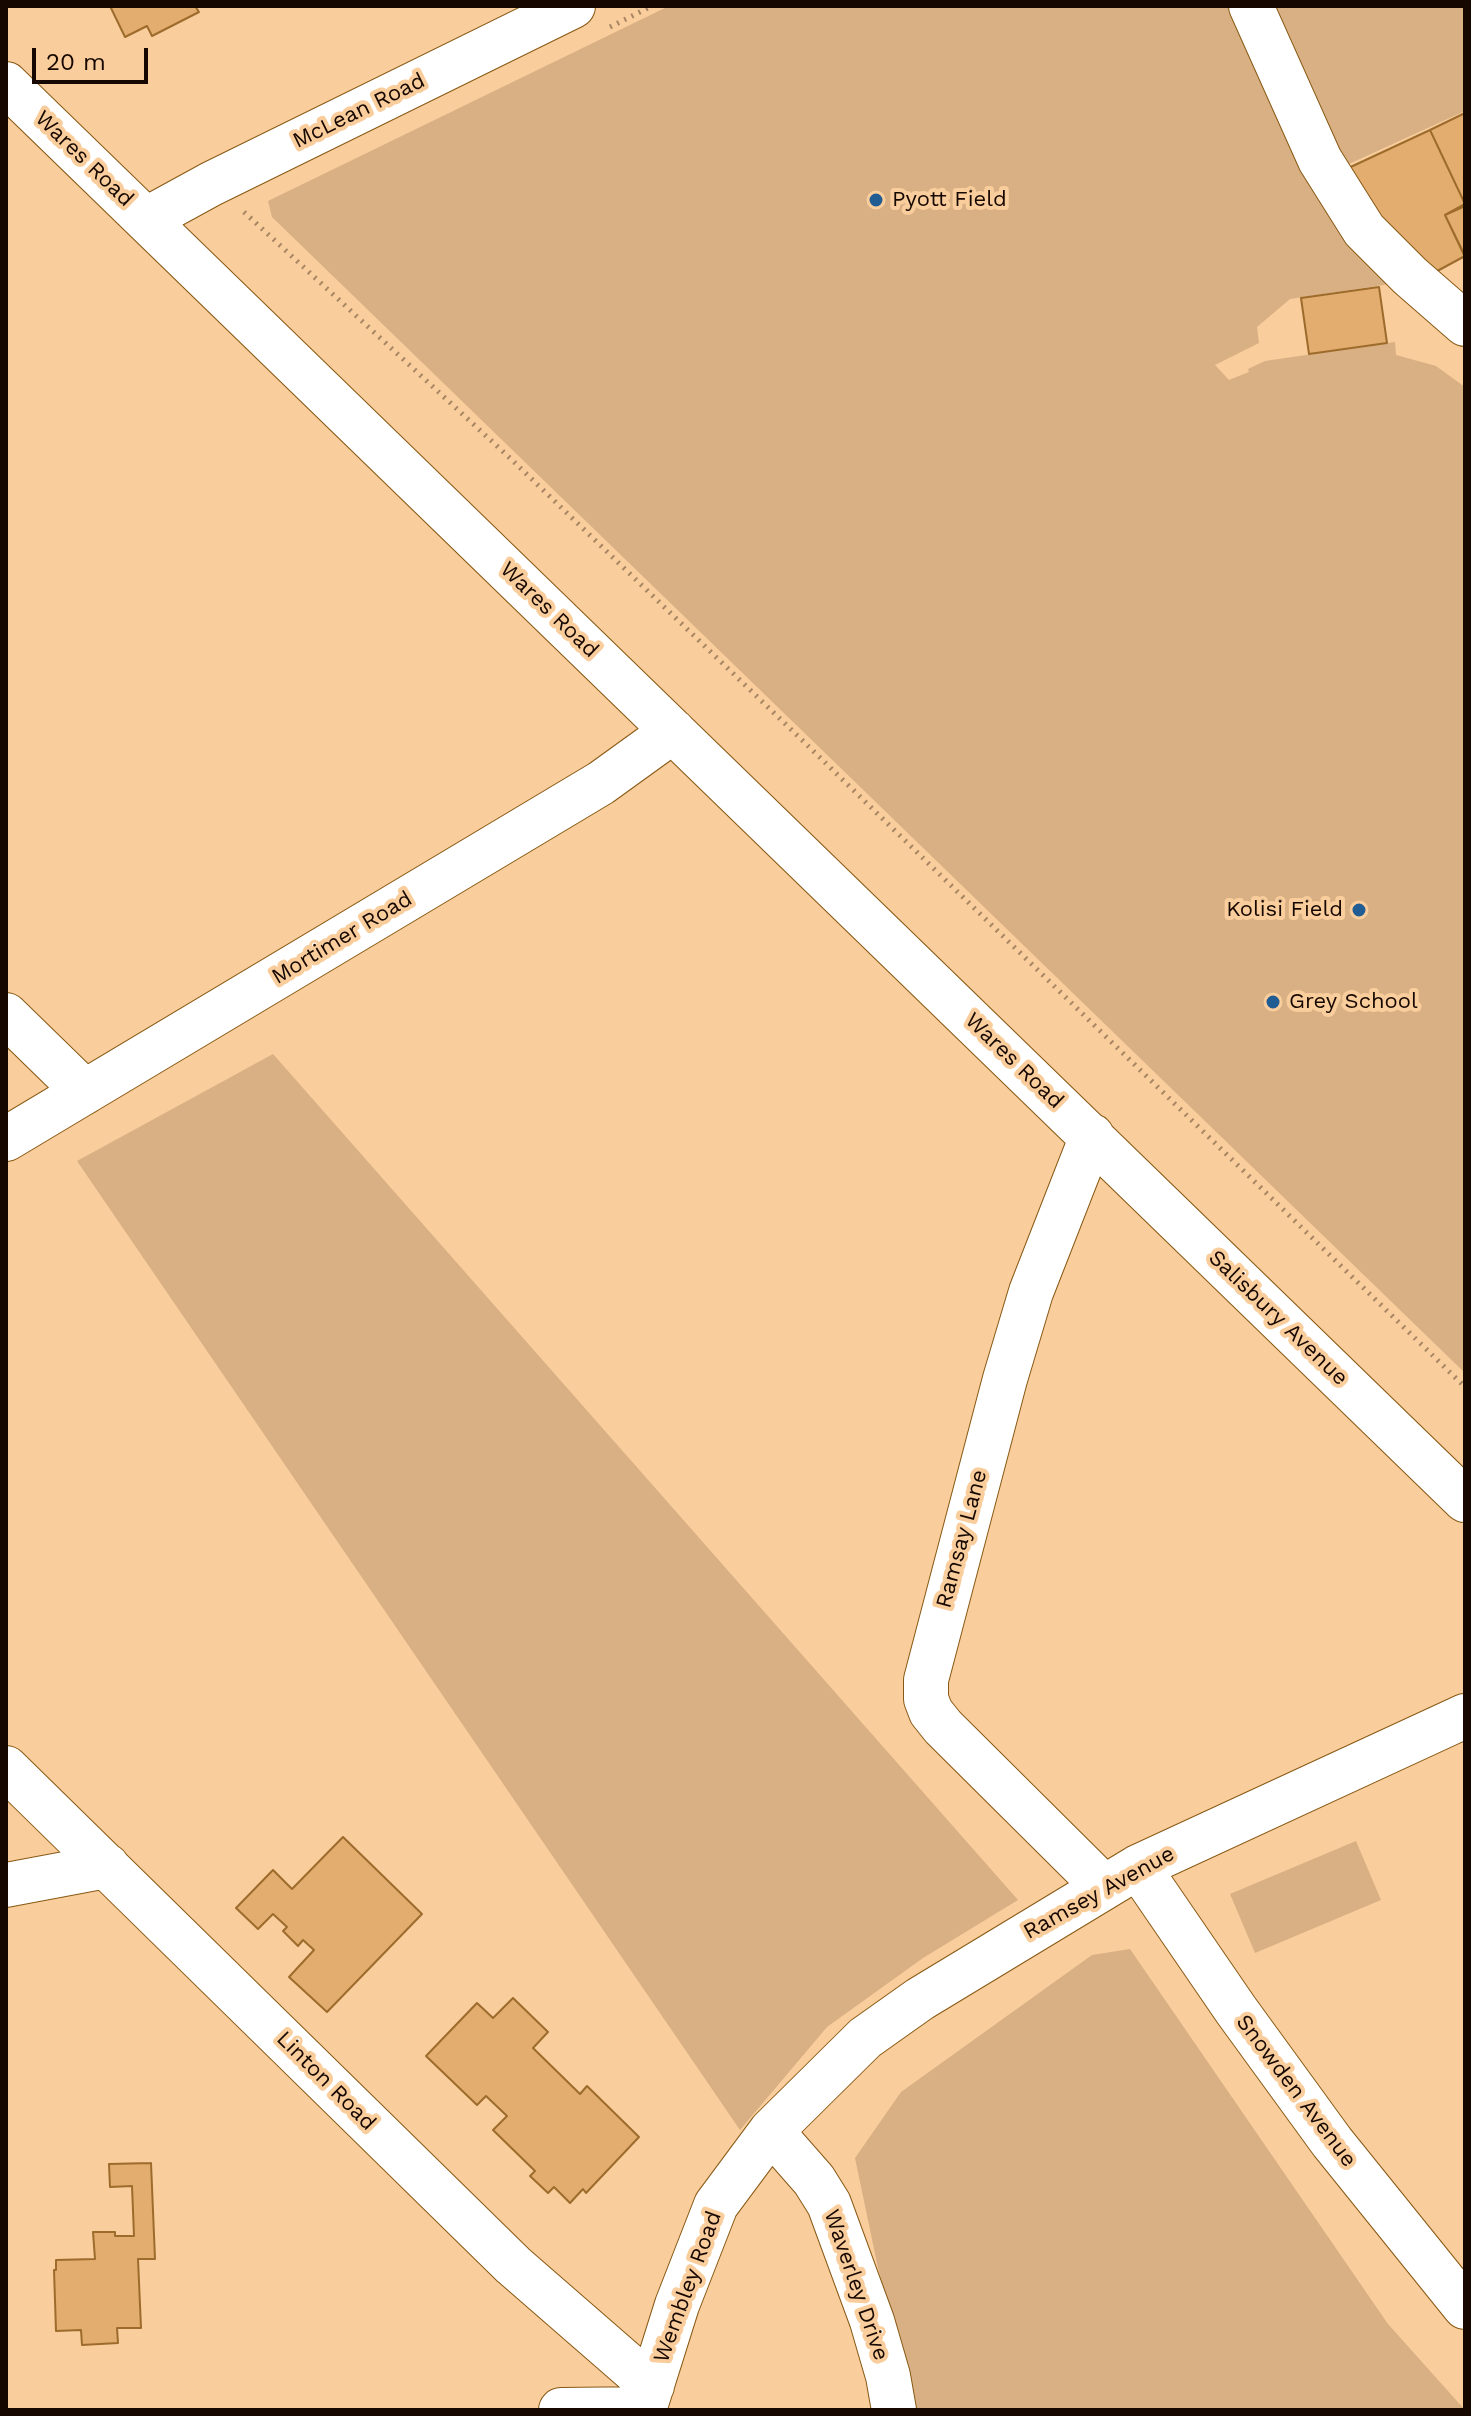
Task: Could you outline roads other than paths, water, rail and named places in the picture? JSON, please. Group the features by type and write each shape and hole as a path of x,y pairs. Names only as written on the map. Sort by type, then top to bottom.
{"street":[{"name":"McLean Road","path":"147,219 225,177 573,6"},
{"path":"1251,6 1320,160 1364,230 1465,324"},
{"name":"Wares Road","path":"6,84 1092,1136"},
{"name":"Mortimer Road","path":"6,1139 601,783 673,731"},
{"path":"6,1015 85,1092"},
{"name":"Salisbury Avenue","path":"1092,1136 1465,1500"},
{"name":"Ramsay Lane","path":"1092,1136 1031,1292 1005,1379 935,1637 926,1680 926,1699 931,1712 943,1727 1120,1877"},
{"name":"Ramsey Avenue","path":"771,2131 865,2038 920,1999 1120,1877 1465,1716"},
{"name":"Linton Road","path":"6,1768 513,2265 647,2402"},
{"path":"6,1885 107,1866"},
{"name":"Snowden Avenue","path":"1120,1877 1236,2010 1332,2142 1465,2307"},
{"name":"Wembley Road","path":"647,2402 677,2305 716,2205 771,2131"},
{"name":"Waverley Drive","path":"771,2131 814,2180 829,2204 872,2321 894,2410"},
{"path":"561,2410 647,2402"}],"place":[{"name":"Pyott Field","path":"876,200"},
{"name":"Kolisi Field","path":"1359,910"},
{"name":"Grey School","path":"1273,1002"}]}
